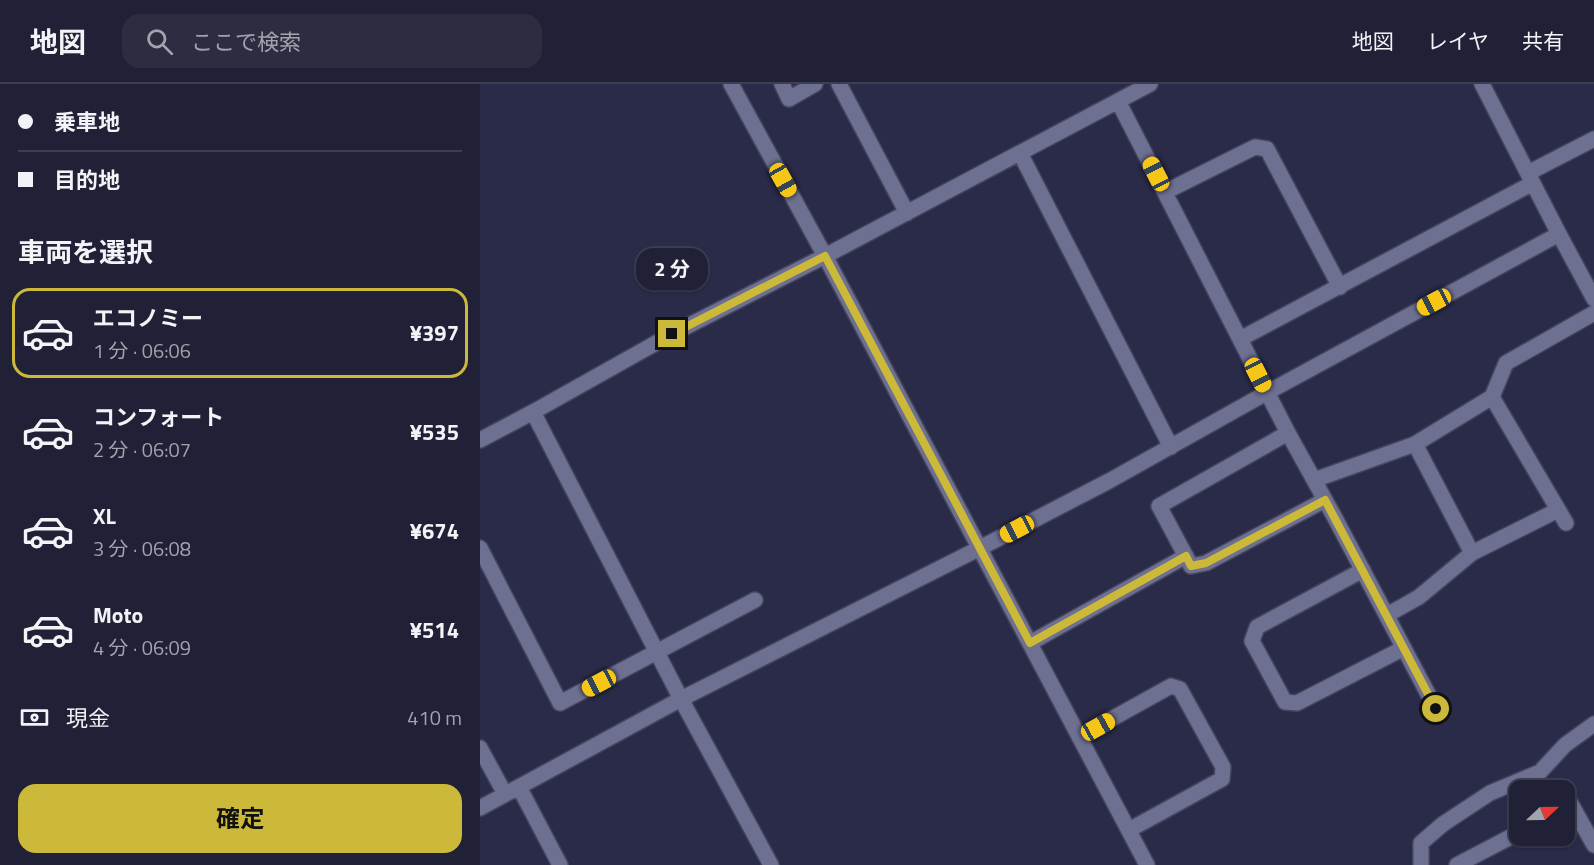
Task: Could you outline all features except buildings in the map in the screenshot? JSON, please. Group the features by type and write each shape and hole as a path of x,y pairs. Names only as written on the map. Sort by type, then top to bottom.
{"street":[{"path":"731,84 825,256 1147,865"},
{"path":"782,84 789,99 815,84"},
{"path":"839,84 907,213"},
{"path":"480,440 672,334 825,256 1149,84"},
{"path":"1482,84 1594,299"},
{"path":"1118,100 1288,433 1436,709"},
{"path":"1240,339 1340,287 1594,139"},
{"path":"1165,192 1255,147 1267,150 1340,287"},
{"path":"1020,153 1171,447"},
{"path":"480,808 681,699 1109,481 1559,234"},
{"path":"1314,480 1415,444 1491,397 1506,363 1594,313"},
{"path":"1387,615 1419,597 1472,553 1562,516 1491,397"},
{"path":"533,412 681,699 771,865"},
{"path":"1288,433 1159,506 1191,566 1206,563 1325,500"},
{"path":"1415,444 1472,553"},
{"path":"480,548 560,704 755,600"},
{"path":"1030,643 1186,556"},
{"path":"1363,570 1257,627 1252,641 1285,702 1297,703 1404,648"},
{"path":"1079,737 1171,686 1180,689 1223,767 1222,779 1129,830"},
{"path":"1421,865 1421,843 1443,824 1490,793 1540,772 1565,745 1594,724"},
{"path":"480,747 512,790 560,865"},
{"path":"1575,811 1594,845"},
{"path":"1457,865 1509,838"}],"route":[{"path":"672,334 825,256 1030,643 1186,556 1191,566 1206,563 1325,500 1436,709"}]}
